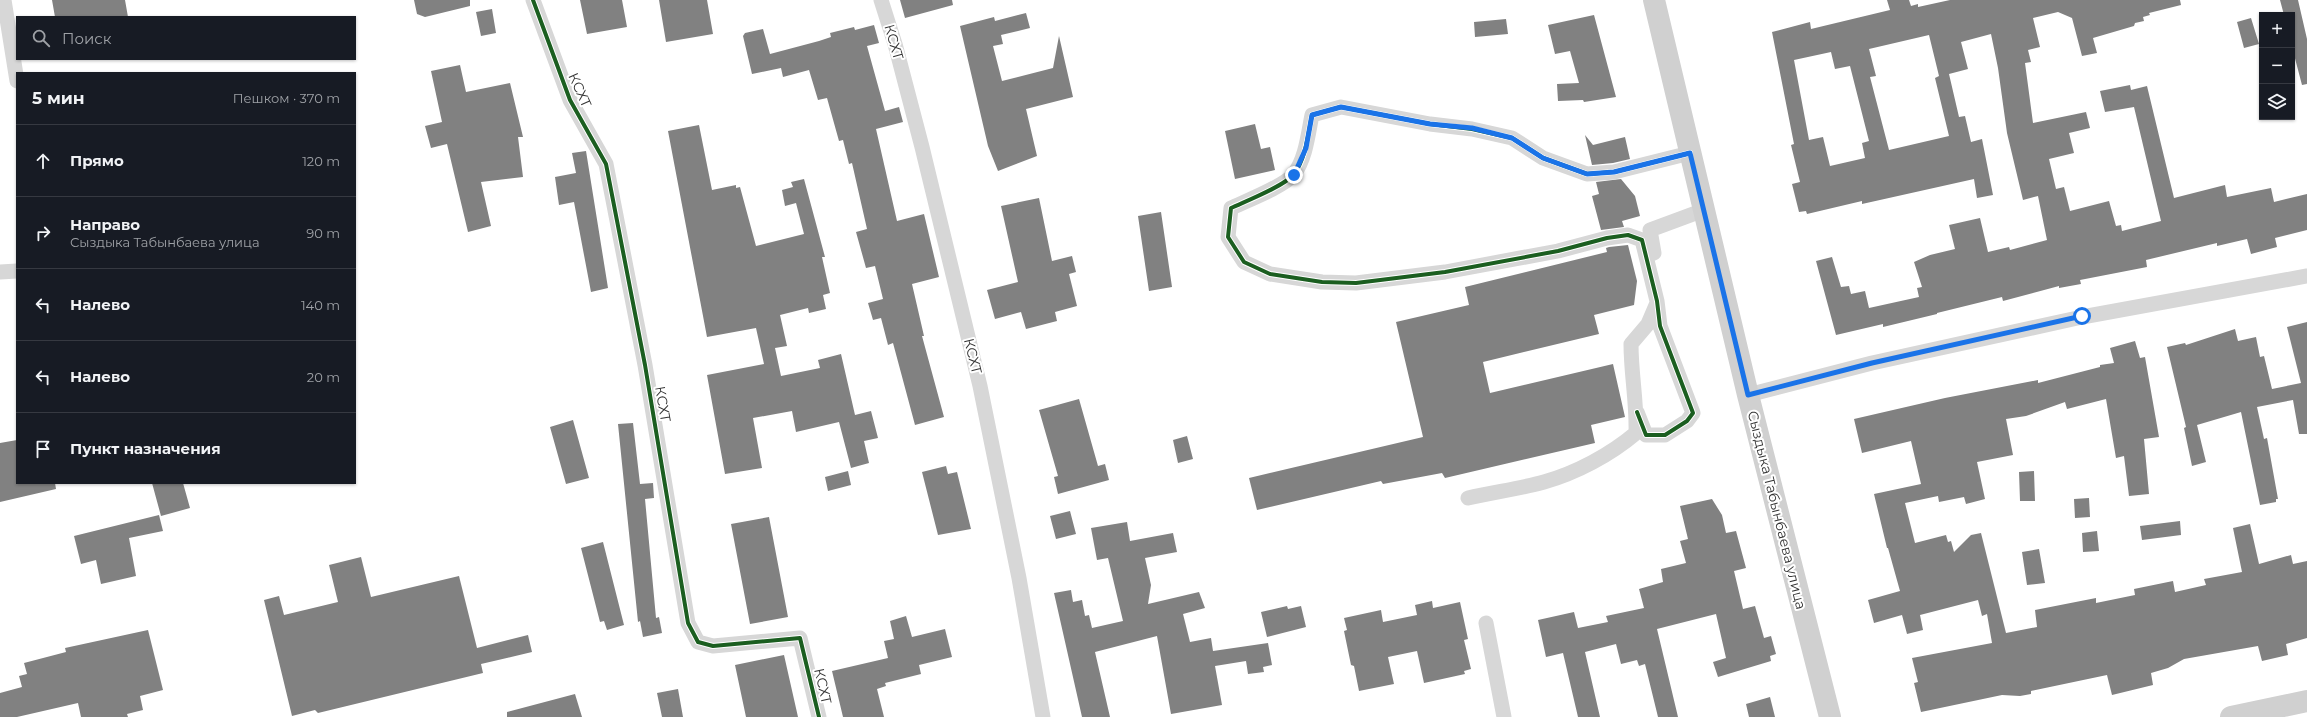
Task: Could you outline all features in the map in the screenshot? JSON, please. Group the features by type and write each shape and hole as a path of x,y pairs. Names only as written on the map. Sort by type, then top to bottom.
{"street":[{"path":"4,0 16,75"},
{"name":"КСХТ","path":"534,0 570,100 608,170 645,365 688,623 698,642 713,646 800,638 819,717"},
{"name":"КСХТ","path":"881,0 895,44 920,139 980,386 1018,578 1043,717"},
{"name":"Сыздыка Табынбаева улица","path":"1654,0 1748,395 1830,717"},
{"path":"1468,498 1544,482 1587,464 1618,448 1636,433 1637,412 1631,373 1631,344 1648,324 1657,301 1642,240 1628,235 1607,238 1558,251 1445,272 1356,283 1322,282 1270,274 1244,262 1228,237 1231,208 1265,193 1294,175 1306,148 1312,115 1341,107 1430,124 1472,128 1512,138 1543,158 1587,174 1614,172 1690,153"},
{"path":"1637,412 1646,435 1665,435 1687,421 1693,413 1660,326 1650,230 1704,210"},
{"path":"0,272 16,271"},
{"path":"1748,395 1872,363 2082,316 2307,276"},
{"path":"1486,624 1504,717"},
{"path":"2231,717 2307,701"}],"building":[{"path":"52,0 125,0 128,16 55,16"},
{"path":"414,0 470,0 470,6 425,17 417,14"},
{"path":"580,0 622,0 627,27 587,34"},
{"path":"659,0 707,0 713,34 666,42"},
{"path":"900,0 952,0 953,5 905,18"},
{"path":"1887,0 1909,0 1911,6 1918,4 1918,7 1950,0 2180,0 2181,5 2149,13 2150,15 2143,17 2144,21 2135,23 2134,26 2093,38 2097,53 2082,56 2072,18 2058,12 2033,18 2040,47 2028,50 2031,62 2025,63 2033,123 2086,112 2090,128 2069,133 2074,153 2049,159 2056,189 2064,187 2070,211 2109,201 2116,226 2121,225 2122,231 2161,221 2134,107 2105,112 2100,91 2130,85 2131,90 2147,86 2174,198 2225,185 2227,197 2271,188 2274,202 2307,194 2307,230 2275,238 2277,247 2251,254 2247,239 2217,246 2217,243 2146,260 2147,267 2080,280 2081,284 2059,288 2059,286 2003,301 2002,297 1883,327 1883,324 1836,335 1816,261 1832,257 1841,287 1849,286 1851,294 1865,291 1869,308 1919,297 1917,288 1922,287 1914,262 1930,255 1955,249 1949,225 1980,218 1988,252 2009,247 2010,250 2047,240 2038,196 2023,200 2007,133 1998,68 1991,34 1961,42 1968,69 1949,74 1959,117 1965,116 1971,142 1982,139 1993,195 1977,198 1974,179 1862,204 1862,201 1807,214 1806,211 1799,212 1792,184 1800,182 1791,145 1794,144 1772,32 1810,22 1811,29 1890,10","holes":["1929,35 1939,76 1935,78 1949,136 1889,150 1870,77 1876,76 1869,49","1831,52 1835,69 1850,66 1869,141 1862,143 1865,158 1830,166 1823,137 1809,140 1794,60"]},
{"path":"2280,0 2298,0 2307,39 2307,84 2302,85 2295,58 2295,12 2283,12"},
{"path":"492,9 496,33 481,36 476,12"},
{"path":"1026,13 1030,28 1001,35 1003,44 993,46 1002,81 1053,68 1059,36 1073,97 1026,109 1037,156 998,171 988,146 960,26 994,17 995,21"},
{"path":"1594,15 1616,97 1584,102 1583,100 1558,101 1557,84 1579,83 1570,51 1555,54 1548,25"},
{"path":"2251,18 2259,44 2244,48 2237,22"},
{"path":"1506,19 1508,34 1475,37 1474,22"},
{"path":"874,25 879,43 867,46 885,111 899,107 903,122 876,129 897,221 924,214 939,277 912,284 924,336 922,336 944,417 915,425 893,343 888,345 881,318 873,320 868,303 883,299 875,266 866,268 856,232 867,229 852,163 849,164 843,140 839,141 827,98 818,100 809,70 783,77 781,68 752,74 743,36 745,33 763,29 770,54 831,37 830,33 854,27 855,30"},
{"path":"460,65 466,92 510,83 523,137 518,137 523,177 481,182 491,226 468,232 447,144 431,148 425,126 442,122 431,71"},
{"path":"1255,124 1261,149 1270,147 1275,170 1235,179 1225,131"},
{"path":"699,125 712,190 736,185 736,188 740,187 756,246 804,234 796,203 785,206 782,190 793,187 791,182 804,179 825,257 822,257 830,293 823,295 826,309 809,313 808,308 780,315 787,346 775,348 781,376 820,368 818,360 841,354 855,415 871,411 878,438 864,441 869,463 851,468 839,422 796,432 792,411 753,418 762,468 725,474 707,375 764,364 756,328 707,337 668,131"},
{"path":"1585,135 1593,145 1625,137 1630,159 1613,163 1592,165"},
{"path":"586,151 608,288 591,292 574,202 559,205 555,177 576,173 572,153"},
{"path":"1621,179 1635,196 1640,216 1622,221 1624,227 1601,230 1592,196 1599,194 1596,182"},
{"path":"1039,198 1052,261 1072,256 1076,272 1069,274 1077,306 1055,312 1057,321 1026,329 1021,312 995,319 987,290 1018,282 1001,206"},
{"path":"1161,212 1172,287 1149,291 1138,216"},
{"path":"1628,245 1637,281 1634,305 1594,315 1599,334 1483,362 1490,393 1613,364 1625,417 1591,425 1595,443 1445,478 1442,473 1383,484 1381,481 1257,510 1249,478 1423,437 1396,322 1469,305 1465,287 1607,252 1606,248 1609,247"},
{"path":"2307,322 2307,434 2299,434 2293,400 2257,407 2264,439 2267,438 2278,499 2276,499 2276,502 2260,505 2241,412 2197,425 2206,462 2192,466 2184,428 2186,427 2167,347 2185,343 2186,345 2235,329 2238,341 2256,337 2260,357 2264,356 2272,389 2301,383 2287,327"},
{"path":"2135,341 2140,358 2145,357 2159,437 2144,439 2149,494 2129,496 2124,456 2116,458 2106,399 2067,409 2065,402 2026,416 2006,419 2013,455 1977,462 1985,499 1966,504 1964,497 1939,502 1938,496 1905,503 1915,543 1946,535 1948,542 1951,541 1954,552 1971,535 1981,533 2006,633 2037,627 2035,610 2096,598 2096,603 2135,595 2134,589 2173,581 2175,592 2206,585 2204,579 2242,572 2233,528 2250,524 2259,564 2291,555 2293,564 2307,561 2307,638 2286,644 2288,655 2262,661 2258,646 2184,659 2168,668 2151,673 2153,685 2112,695 2107,675 2031,691 2031,694 2020,696 2002,695 1921,712 1914,683 1918,682 1912,658 1992,643 1987,614 1982,616 1978,600 1920,615 1923,630 1907,634 1902,615 1874,623 1868,600 1900,591 1887,548 1874,494 1921,484 1911,441 1862,453 1854,419 1945,398 2038,380 2038,383 2100,367 2100,365 2114,363 2110,348"},
{"path":"1079,399 1098,466 1105,464 1109,480 1058,494 1054,477 1058,476 1039,410"},
{"path":"573,420 589,478 566,484 550,427"},
{"path":"633,423 640,484 653,483 654,498 645,499 656,618 659,617 662,633 643,637 640,621 638,622 618,424"},
{"path":"1187,436 1193,459 1178,463 1173,440"},
{"path":"16,440 16,484 55,484 56,489 0,502 0,443"},
{"path":"946,466 948,474 957,472 971,529 938,535 922,472"},
{"path":"848,471 851,485 828,491 825,477"},
{"path":"2034,471 2035,501 2020,501 2019,472"},
{"path":"152,484 183,484 190,508 161,516"},
{"path":"2089,498 2090,517 2075,518 2074,499"},
{"path":"1712,499 1722,515 1726,533 1736,531 1746,568 1734,571 1743,609 1755,606 1764,638 1771,636 1776,654 1770,656 1771,661 1718,677 1713,662 1726,658 1716,614 1657,629 1678,717 1658,717 1645,664 1639,666 1637,660 1621,664 1616,644 1585,652 1600,717 1578,717 1563,653 1546,657 1538,620 1574,612 1578,628 1608,622 1606,616 1644,608 1639,589 1663,582 1661,569 1686,563 1680,541 1688,539 1680,506"},
{"path":"1070,511 1076,534 1056,539 1050,516"},
{"path":"159,515 163,531 129,538 136,576 101,584 96,560 81,564 74,536"},
{"path":"769,517 788,617 750,624 731,524"},
{"path":"2180,521 2181,535 2142,540 2140,526"},
{"path":"1127,522 1130,541 1173,533 1177,552 1145,558 1151,585 1148,604 1199,592 1205,608 1183,614 1190,642 1211,638 1213,651 1268,643 1272,665 1263,667 1264,672 1248,674 1246,661 1215,666 1222,705 1171,714 1157,636 1095,652 1110,717 1082,717 1054,593 1071,590 1073,602 1082,600 1085,616 1089,615 1092,628 1123,621 1108,558 1097,560 1091,528"},
{"path":"2097,531 2099,551 2083,552 2082,533"},
{"path":"603,542 624,625 607,630 604,621 600,622 581,548"},
{"path":"2039,549 2045,583 2027,585 2022,552"},
{"path":"361,557 371,597 459,576 477,648 528,635 532,652 481,664 483,673 318,713 315,710 292,716 264,600 279,596 284,615 338,602 329,565"},
{"path":"1432,601 1433,608 1460,602 1468,639 1464,640 1471,669 1464,671 1465,674 1424,683 1417,651 1388,657 1394,684 1359,691 1354,666 1351,665 1344,631 1347,630 1344,618 1381,610 1383,622 1417,615 1415,605"},
{"path":"1287,606 1288,609 1301,606 1306,627 1267,637 1261,612"},
{"path":"906,616 912,637 945,629 952,657 919,665 921,674 885,683 886,686 877,689 884,717 843,717 832,671 888,658 884,641 894,639 890,621"},
{"path":"148,630 163,690 140,696 143,710 127,714 128,717 81,717 78,703 17,717 0,717 0,693 22,687 19,676 27,674 24,663 66,652 65,648"},
{"path":"784,655 798,717 746,717 735,665"},
{"path":"678,689 683,717 662,717 657,693"},
{"path":"575,694 582,717 507,717 507,712"},
{"path":"1770,697 1775,717 1749,717 1746,704"}],"cycle path":[{"path":"533,0 570,100 606,164 645,365 688,623 698,642 713,646 800,638 819,717"},
{"path":"1637,412 1646,435 1665,435 1687,421 1693,413 1660,326 1657,301 1642,240 1628,235 1607,238 1558,251 1445,272 1356,283 1322,282 1270,274 1244,262 1228,237 1231,208 1274,188 1289,179 1294,174 1301,161 1306,146 1312,115 1341,107 1430,124 1472,129 1512,138 1543,158 1587,174 1614,172 1690,153"}],"route":[{"path":"1294,175 1306,148 1312,115 1341,107 1430,124 1472,128 1512,138 1543,158 1567,165 1587,174 1614,172 1690,153 1748,395 1872,363 2082,316"}]}
